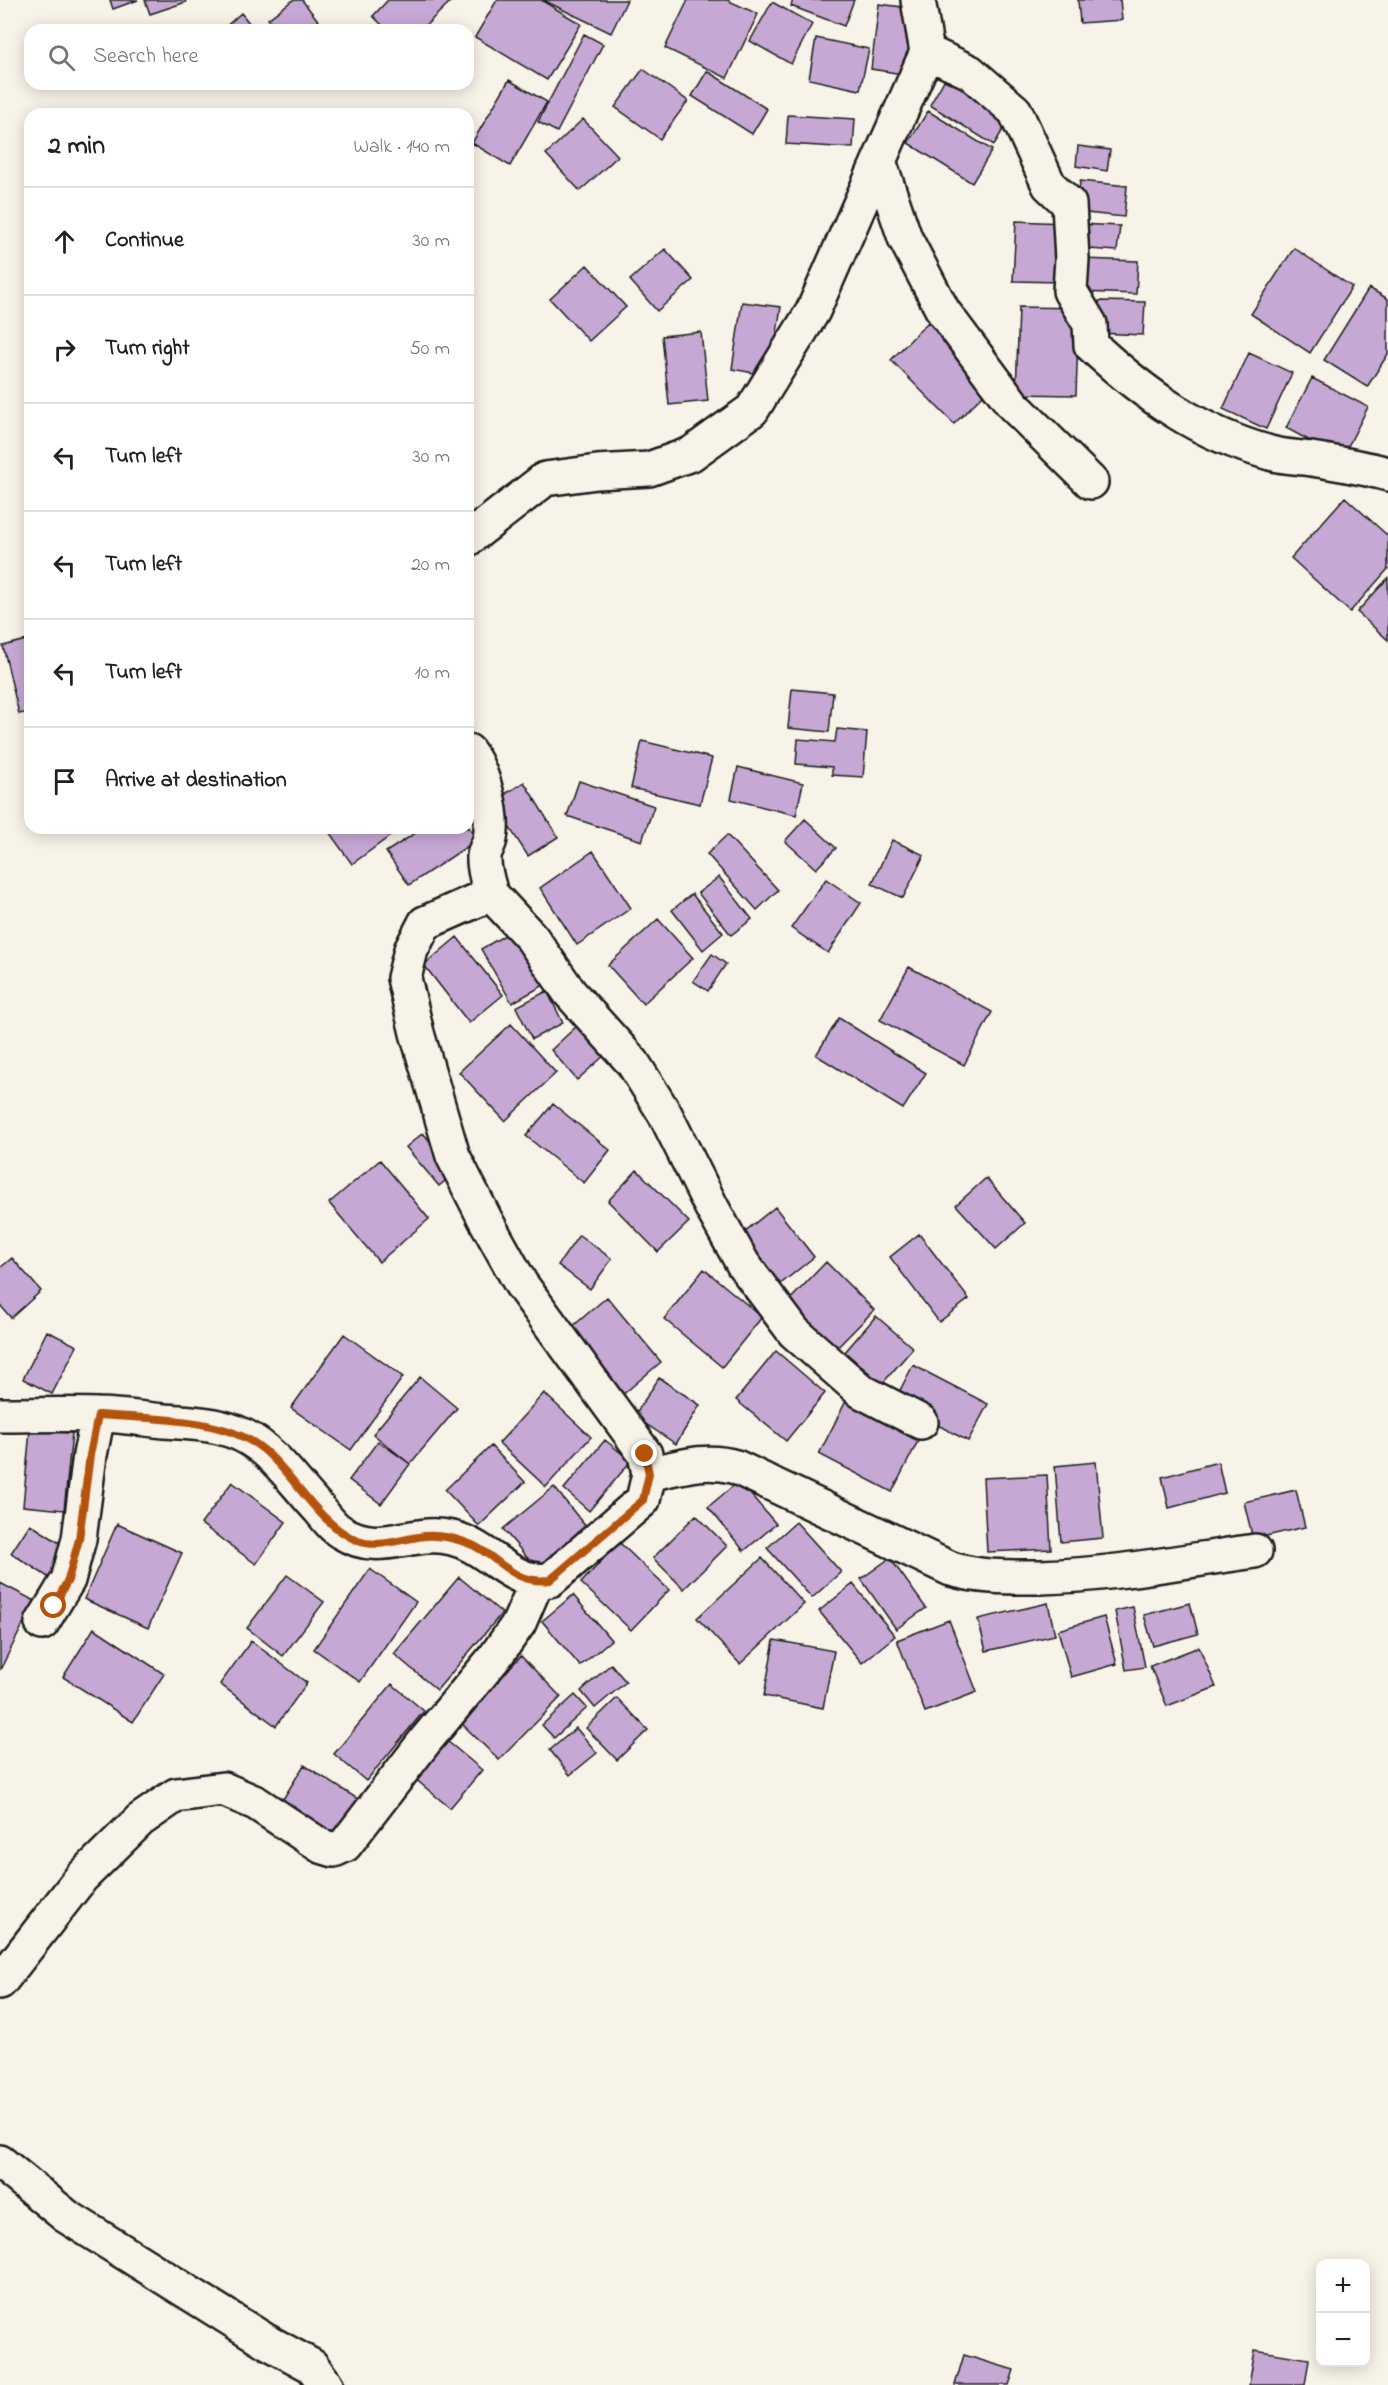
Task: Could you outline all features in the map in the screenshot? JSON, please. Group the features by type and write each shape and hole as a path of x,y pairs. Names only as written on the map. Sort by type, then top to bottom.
{"street":[{"path":"474,534 545,479 597,472 649,469 691,453 752,410 813,311 927,52 918,0"},
{"path":"927,52 970,72 1016,111 1049,185 1069,204 1072,259 1070,291 1090,324 1090,345 1140,389 1206,431 1271,454 1360,466 1388,474"},
{"path":"879,160 905,238 943,311 1013,405 1091,482"},
{"path":"474,758 484,786 490,817 490,839 484,857 490,894 532,938 570,993 633,1063 664,1114 743,1264 794,1332 861,1391 921,1422"},
{"path":"0,1415 98,1415 213,1425 244,1436 264,1450 339,1531 360,1542 385,1543 426,1536 448,1537 468,1543 527,1580 550,1580 643,1500 649,1474 645,1454 521,1284 486,1221 453,1156 417,1034 404,978 411,950 425,923 490,894"},
{"path":"42,1623 68,1580 79,1539 90,1455 98,1415"},
{"path":"649,1474 695,1463 718,1462 736,1467 951,1569 973,1575 1088,1576 1255,1551"},
{"path":"0,1982 81,1878 140,1820 176,1794 223,1789 255,1803 321,1846 334,1850 345,1845 425,1741 495,1657 519,1623 537,1581"},
{"path":"0,2162 66,2216 266,2341 312,2366 326,2385"}],"building":[{"path":"110,0 138,0 113,9"},
{"path":"145,0 185,0 186,2 150,14"},
{"path":"293,0 302,0 320,23 272,24 268,19"},
{"path":"388,0 452,0 427,24 381,24 373,16"},
{"path":"497,0 541,0 581,24 547,80 475,37"},
{"path":"543,0 627,0 611,33"},
{"path":"688,0 727,0 758,14 727,78 665,48"},
{"path":"793,0 854,0 844,26 791,6"},
{"path":"1078,0 1120,0 1122,20 1080,23"},
{"path":"772,2 812,24 791,64 750,41"},
{"path":"879,4 918,9 909,75 871,69"},
{"path":"241,13 250,24 229,24"},
{"path":"584,34 603,44 557,132 538,122"},
{"path":"816,38 869,49 860,90 809,79"},
{"path":"643,69 688,101 660,139 615,107"},
{"path":"707,71 767,109 752,134 692,96"},
{"path":"946,77 1011,116 994,145 930,105"},
{"path":"509,80 547,102 510,166 474,144 474,140"},
{"path":"928,111 992,150 972,183 908,143"},
{"path":"788,115 855,119 853,148 786,144"},
{"path":"583,119 618,156 580,191 546,154"},
{"path":"1078,146 1110,150 1107,171 1076,166"},
{"path":"1080,181 1127,186 1124,217 1077,212"},
{"path":"1016,221 1063,223 1061,282 1013,281"},
{"path":"1078,224 1120,226 1117,251 1076,248"},
{"path":"1294,248 1352,287 1310,353 1251,314"},
{"path":"665,249 693,280 657,311 630,280"},
{"path":"1082,259 1138,261 1136,294 1081,292"},
{"path":"587,265 626,307 589,341 550,299"},
{"path":"1369,288 1388,299 1388,354 1367,387 1324,360"},
{"path":"1099,301 1145,302 1143,335 1098,333"},
{"path":"742,302 781,307 770,376 732,369"},
{"path":"1019,307 1079,308 1076,395 1016,394"},
{"path":"928,322 991,387 954,424 891,360"},
{"path":"701,332 708,401 669,405 662,336"},
{"path":"1249,353 1292,373 1266,429 1223,409"},
{"path":"1312,378 1368,407 1342,458 1286,428"},
{"path":"1345,497 1388,536 1388,569 1350,612 1291,558"},
{"path":"1388,578 1388,640 1357,612"},
{"path":"24,641 24,713 19,714 3,646"},
{"path":"792,689 833,693 829,732 788,728"},
{"path":"837,729 867,732 863,777 832,775 832,767 796,764 798,739 835,742"},
{"path":"642,741 712,758 700,804 631,788"},
{"path":"738,767 803,783 796,815 731,799"},
{"path":"579,781 654,806 642,841 567,816"},
{"path":"524,782 558,837 528,856 493,802"},
{"path":"805,819 836,848 816,869 785,841"},
{"path":"330,834 393,834 352,864"},
{"path":"414,834 473,834 477,840 409,885 386,852"},
{"path":"727,835 778,890 757,910 707,854"},
{"path":"892,840 924,855 903,898 872,884"},
{"path":"593,851 631,908 577,945 540,888"},
{"path":"719,877 752,919 731,935 698,893"},
{"path":"826,879 861,903 828,953 791,928"},
{"path":"692,894 723,933 703,950 672,910"},
{"path":"658,919 693,958 643,1004 608,965"},
{"path":"512,931 544,985 512,1003 481,949"},
{"path":"457,937 503,995 469,1023 424,965"},
{"path":"712,954 726,964 708,991 693,981"},
{"path":"909,967 992,1012 964,1065 880,1020"},
{"path":"547,991 563,1023 532,1039 516,1007"},
{"path":"839,1018 926,1073 903,1109 816,1055"},
{"path":"580,1023 607,1053 577,1080 551,1050"},
{"path":"511,1024 556,1073 505,1121 459,1072"},
{"path":"553,1104 610,1150 584,1183 526,1136"},
{"path":"423,1133 456,1172 439,1186 406,1147"},
{"path":"380,1160 429,1219 379,1262 329,1203"},
{"path":"637,1170 689,1222 658,1252 608,1201"},
{"path":"986,1178 1025,1223 996,1249 956,1205"},
{"path":"775,1207 814,1257 773,1290 733,1241"},
{"path":"919,1234 969,1299 939,1322 890,1257"},
{"path":"579,1235 612,1259 590,1289 558,1265"},
{"path":"12,1258 41,1291 11,1318 0,1305 0,1268"},
{"path":"826,1262 874,1310 833,1352 785,1305"},
{"path":"704,1269 762,1317 722,1367 664,1319"},
{"path":"607,1297 661,1362 620,1397 566,1332"},
{"path":"876,1316 913,1348 882,1384 845,1352"},
{"path":"47,1331 77,1346 52,1394 23,1379"},
{"path":"344,1334 403,1377 351,1450 291,1408"},
{"path":"776,1351 825,1393 786,1441 736,1400"},
{"path":"913,1365 988,1404 968,1441 894,1402"},
{"path":"420,1377 457,1408 410,1464 373,1434"},
{"path":"659,1378 700,1405 676,1444 634,1416"},
{"path":"544,1393 591,1437 546,1487 499,1443"},
{"path":"846,1401 919,1439 892,1492 819,1454"},
{"path":"30,1430 72,1433 64,1510 23,1506"},
{"path":"605,1440 631,1461 589,1511 564,1489"},
{"path":"378,1441 410,1464 381,1504 349,1480"},
{"path":"491,1446 525,1482 479,1526 445,1490"},
{"path":"1096,1462 1103,1538 1061,1542 1055,1466"},
{"path":"1218,1462 1225,1493 1169,1508 1162,1477"},
{"path":"1047,1475 1051,1549 987,1552 983,1478"},
{"path":"739,1481 776,1524 744,1551 708,1507"},
{"path":"232,1482 286,1522 256,1564 201,1524"},
{"path":"554,1487 586,1527 536,1568 503,1529"},
{"path":"1296,1490 1305,1527 1253,1539 1244,1502"},
{"path":"696,1515 727,1546 684,1589 653,1558"},
{"path":"796,1522 841,1572 812,1598 767,1548"},
{"path":"30,1524 69,1549 51,1579 11,1553"},
{"path":"117,1524 182,1553 148,1628 84,1599"},
{"path":"619,1542 669,1590 631,1630 581,1583"},
{"path":"762,1558 804,1604 740,1664 697,1618"},
{"path":"890,1558 926,1608 896,1629 861,1579"},
{"path":"370,1569 416,1602 360,1682 314,1649"},
{"path":"287,1575 324,1602 283,1656 247,1628"},
{"path":"459,1577 502,1613 437,1690 394,1654"},
{"path":"0,1583 35,1601 0,1670"},
{"path":"853,1584 895,1636 862,1663 819,1611"},
{"path":"573,1595 611,1640 580,1666 542,1621"},
{"path":"1048,1603 1055,1635 986,1651 978,1619"},
{"path":"1190,1603 1198,1634 1153,1646 1144,1615"},
{"path":"1133,1607 1145,1667 1126,1670 1115,1611"},
{"path":"1104,1617 1117,1664 1071,1677 1058,1630"},
{"path":"949,1620 977,1692 925,1712 897,1640"},
{"path":"94,1628 164,1674 133,1722 63,1677"},
{"path":"774,1640 834,1651 823,1708 764,1696"},
{"path":"251,1641 307,1683 276,1726 220,1684"},
{"path":"1199,1647 1216,1687 1167,1706 1150,1666"},
{"path":"521,1656 561,1697 499,1760 458,1720"},
{"path":"611,1664 626,1682 595,1708 581,1691"},
{"path":"392,1684 424,1711 366,1781 334,1754"},
{"path":"575,1695 587,1708 554,1738 542,1725"},
{"path":"617,1698 648,1730 617,1760 586,1728"},
{"path":"576,1728 597,1753 570,1775 550,1750"},
{"path":"446,1740 482,1770 450,1808 414,1778"},
{"path":"304,1765 361,1801 338,1839 280,1804"},
{"path":"1255,2350 1309,2359 1305,2385 1249,2385"},
{"path":"964,2355 1014,2370 1009,2385 955,2385"}],"route":[{"path":"54,1606 68,1580 79,1539 90,1455 98,1415 213,1425 244,1436 264,1450 339,1531 360,1542 385,1543 426,1536 448,1537 468,1543 527,1580 537,1581 550,1580 643,1500 649,1474 645,1454"}]}
